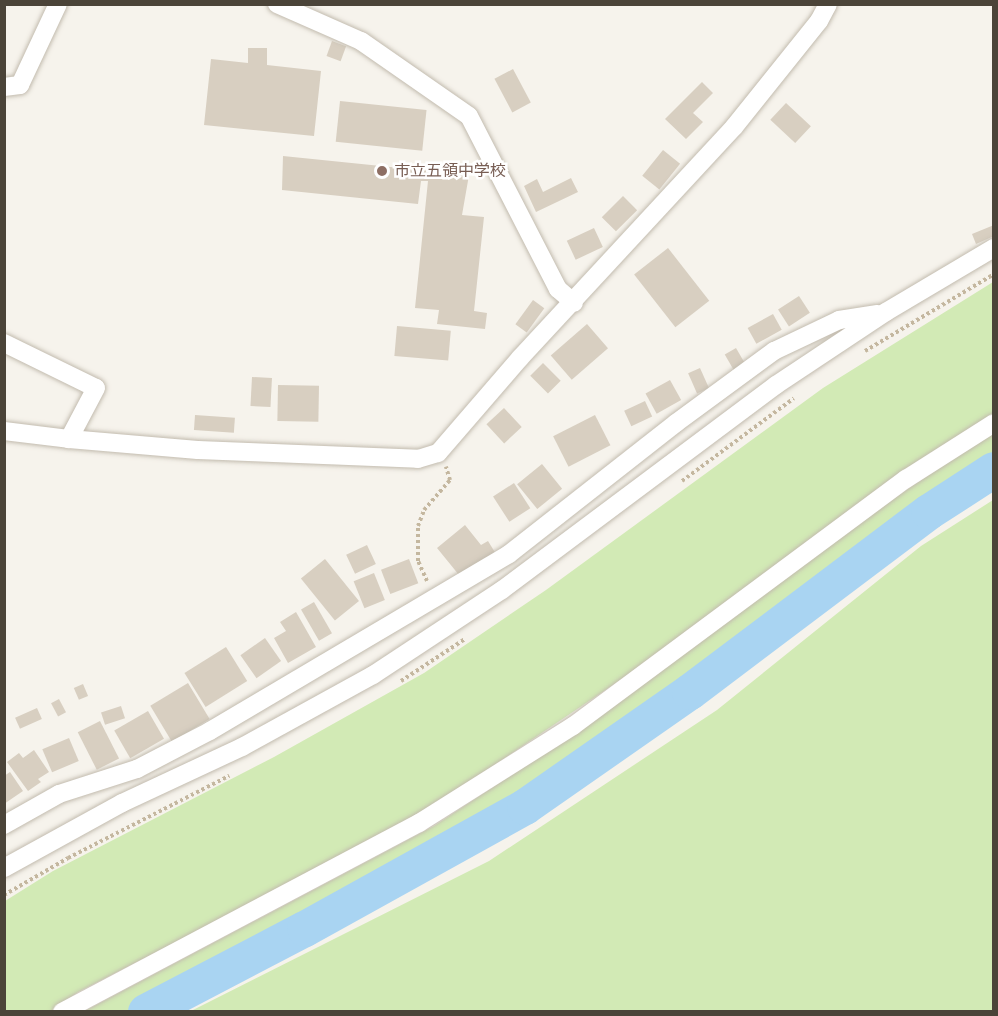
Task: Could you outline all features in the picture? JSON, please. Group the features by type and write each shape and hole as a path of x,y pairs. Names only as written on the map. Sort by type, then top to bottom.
{"street":[{"path":"4,87 20,85 58,4"},
{"path":"277,4 361,41 469,116 558,289 574,303"},
{"path":"4,430 69,439 198,450 418,459 438,453 520,358 574,303 734,127 819,21 828,4"},
{"path":"4,868 122,803 242,747 373,675 502,590 776,385 886,312 993,248"},
{"path":"4,825 59,794 137,769 210,731 509,554 676,423 774,351 839,320 886,312"},
{"path":"4,343 96,388 69,439"},
{"path":"62,1011 419,823 573,726 906,479 993,423"}],"path":[{"path":"434,598 418,561 418,526 424,510 450,480 438,453"}],"green space":[{"path":"993,282 993,417 635,670 453,793 350,853 78,992 51,1011 5,1012 5,901 53,871 274,757 424,673 546,590 823,388"},
{"path":"993,432 993,465 914,517 542,792 415,863 137,1011 83,1012 434,826 557,745 850,528"},
{"path":"993,500 993,1011 191,1011 489,861 717,710 921,546"}],"building":[{"path":"332,41 346,46 341,61 327,56"},
{"path":"248,48 267,48 267,65 321,71 314,136 204,125 211,59 248,63"},
{"path":"513,69 531,103 512,112 494,79"},
{"path":"702,82 713,93 693,113 703,122 686,139 665,119"},
{"path":"340,101 427,110 422,151 336,142"},
{"path":"786,103 811,126 795,143 770,120"},
{"path":"663,150 680,164 659,189 642,176"},
{"path":"283,156 469,175 462,215 484,217 474,311 487,313 485,329 437,324 439,310 415,308 428,181 421,181 418,204 282,190"},
{"path":"571,178 578,192 536,212 524,186 537,179 543,192"},
{"path":"623,196 637,210 616,231 602,217"},
{"path":"994,225 994,236 976,244 972,234"},
{"path":"594,228 603,247 576,260 567,241"},
{"path":"668,248 709,301 675,327 634,274"},
{"path":"799,296 810,313 789,326 778,310"},
{"path":"533,300 544,308 527,332 515,324"},
{"path":"773,314 782,330 756,344 748,328"},
{"path":"587,324 608,348 572,380 551,355"},
{"path":"397,326 451,331 448,361 394,356"},
{"path":"736,348 747,367 736,374 725,354"},
{"path":"543,363 561,381 548,393 530,376"},
{"path":"700,368 709,388 697,393 688,373"},
{"path":"252,377 272,378 270,407 250,406"},
{"path":"670,380 681,400 657,414 646,394"},
{"path":"278,385 319,386 318,422 277,421"},
{"path":"645,401 652,416 631,426 624,411"},
{"path":"504,408 522,427 504,443 486,424"},
{"path":"195,415 235,418 234,433 194,430"},
{"path":"595,415 610,445 569,467 553,436"},
{"path":"542,464 562,489 537,509 517,484"},
{"path":"514,483 530,508 509,522 493,497"},
{"path":"465,525 481,545 488,541 496,554 459,575 437,548"},
{"path":"367,545 376,564 355,574 346,555"},
{"path":"325,559 359,601 335,620 301,579"},
{"path":"409,559 418,583 390,594 381,570"},
{"path":"374,573 385,600 364,608 354,581"},
{"path":"314,602 332,633 319,641 301,610"},
{"path":"296,612 316,647 288,663 274,638 286,631 280,622"},
{"path":"265,638 281,661 256,678 240,655"},
{"path":"226,647 247,681 206,707 184,673"},
{"path":"188,683 210,719 172,742 150,706"},
{"path":"83,684 88,696 79,700 74,688"},
{"path":"59,699 66,712 58,716 51,703"},
{"path":"121,706 125,718 105,725 101,712"},
{"path":"37,708 42,719 20,729 15,718"},
{"path":"148,711 164,739 130,758 114,730"},
{"path":"100,721 119,758 97,770 78,732"},
{"path":"69,738 79,761 52,772 42,749"},
{"path":"34,750 49,772 38,779 41,782 28,791 7,762 19,753 23,758"},
{"path":"10,772 23,791 4,804 4,776"}],"waterway":[{"path":"146,1012 305,929 525,807 690,692 929,512 994,470"}],"place":[{"name":"市立五領中学校","path":"382,171"}]}
